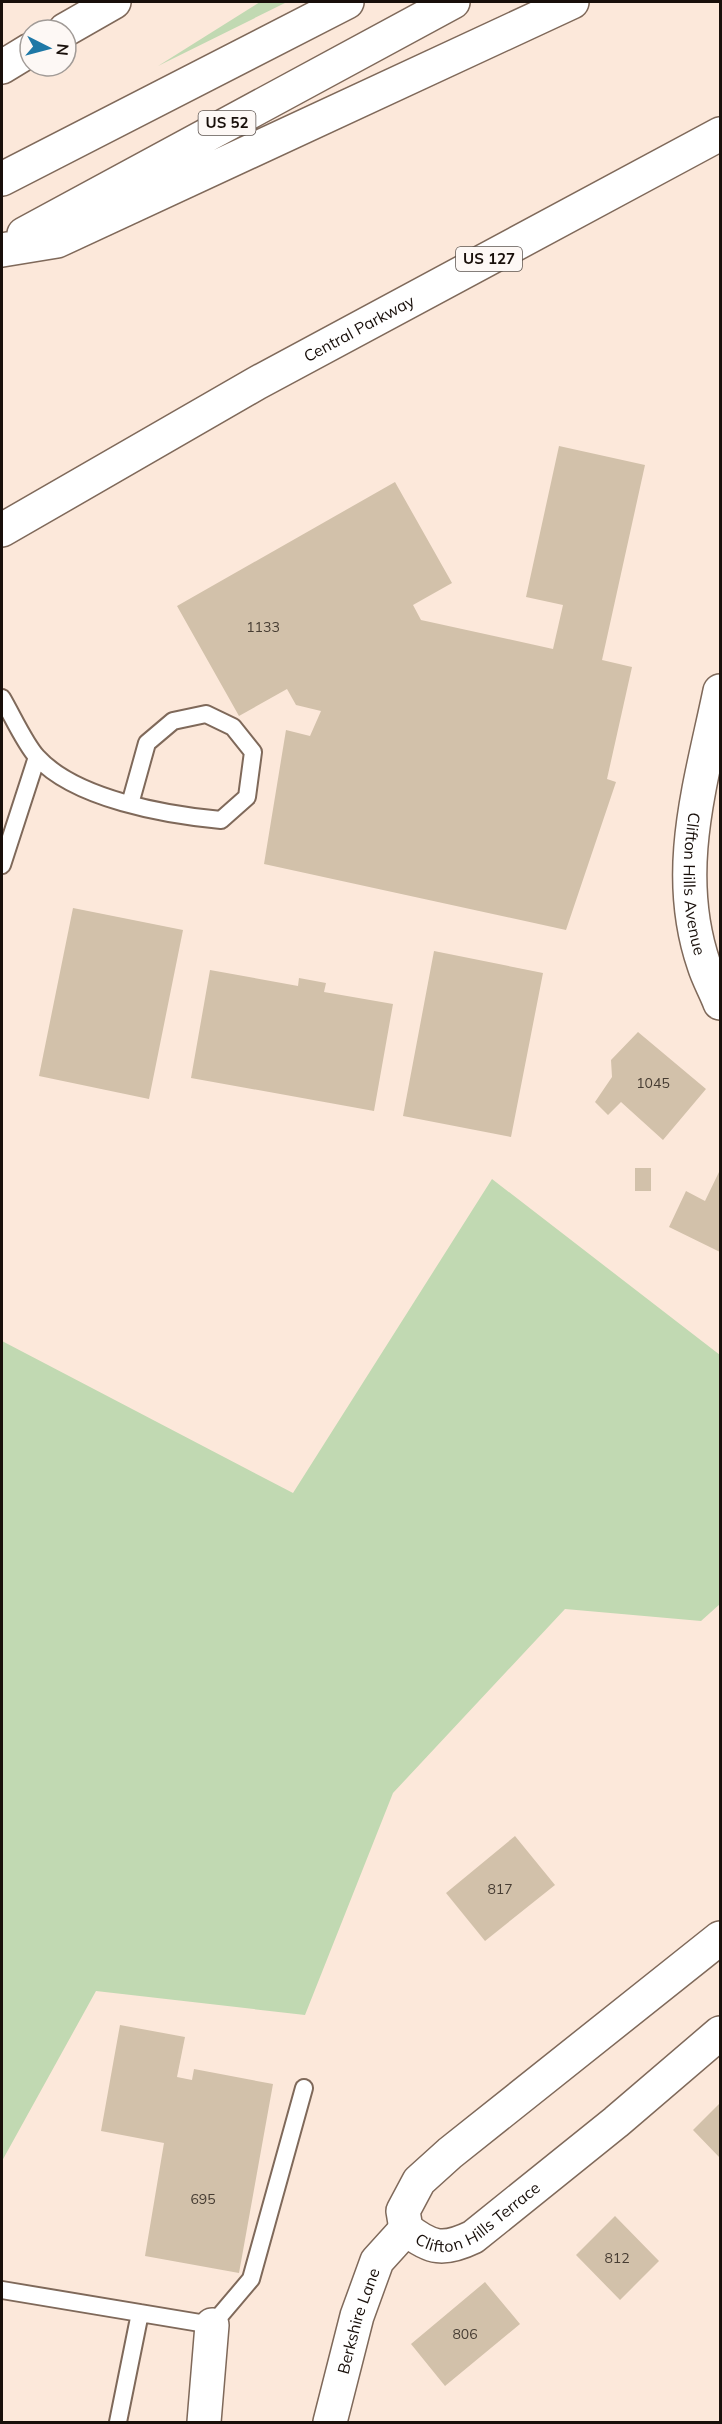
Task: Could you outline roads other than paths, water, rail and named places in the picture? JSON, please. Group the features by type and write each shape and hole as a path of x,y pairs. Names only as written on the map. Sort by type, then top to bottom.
{"main road":[{"path":"78,23 114,2"},
{"path":"2,179 346,2"},
{"name":"US 52","path":"2,248 178,149 453,2"},
{"path":"2,248 57,240 572,2"},
{"path":"2,67 18,57"},
{"name":"Central Parkway","path":"2,530 257,383 720,135"},
{"name":"Clifton Hills Avenue","path":"720,691 690,837 688,869 692,918 704,965 720,1003"},
{"name":"Clifton Hills Terrace","path":"720,1938 450,2153 419,2181 403,2211 406,2229 420,2240 438,2247 454,2246 473,2237 616,2122 720,2033"},
{"name":"Berkshire Lane","path":"330,2422 357,2316 377,2261 406,2229"},
{"path":"204,2422 212,2325"}],"lane":[{"path":"2,698 37,757 74,785 130,804 182,816 220,820 247,798 253,752 233,727 206,714 173,721 147,743 130,804"},
{"path":"2,865 37,757"},
{"path":"2,2290 212,2325 251,2279 304,2088"},
{"path":"118,2422 140,2313"}]}
